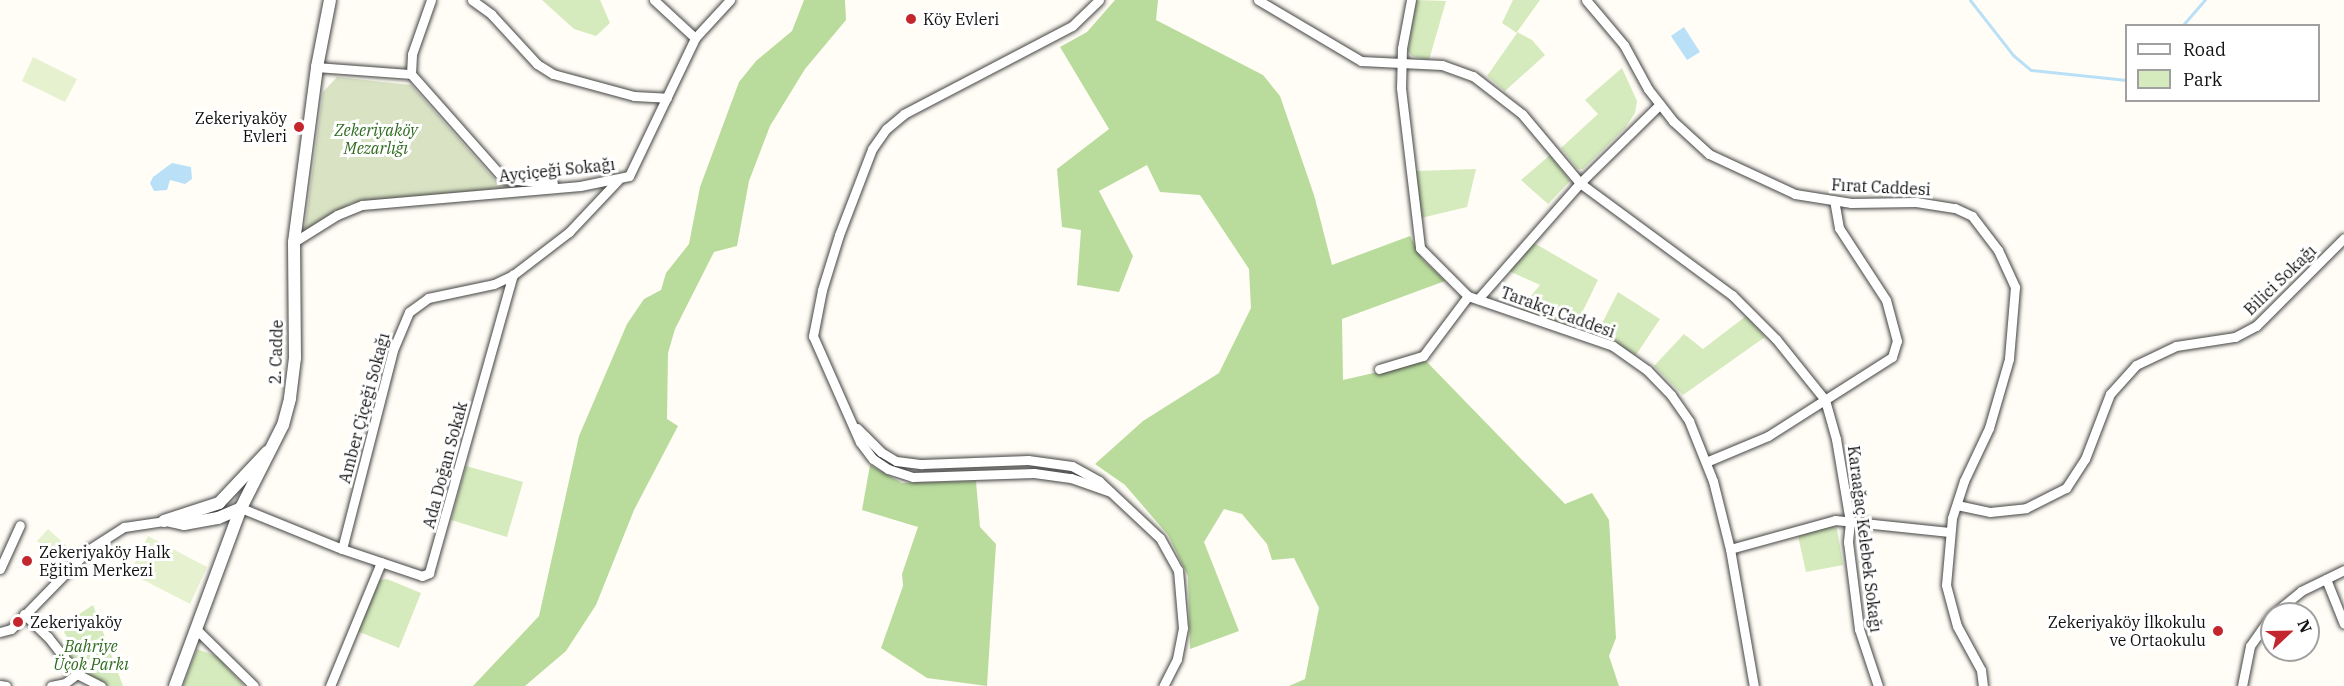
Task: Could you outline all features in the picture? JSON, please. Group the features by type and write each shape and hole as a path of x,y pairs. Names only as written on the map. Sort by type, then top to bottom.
{"street":[{"name":"2. Cadde","path":"175,686 241,508 283,424 291,388 294,242 317,67 330,0"},
{"path":"411,74 412,54 432,0"},
{"path":"472,0 491,14 537,64 553,74 634,96 667,98"},
{"path":"654,0 695,38"},
{"name":"Ayçiçeği Sokağı","path":"294,242 338,215 362,206 618,180 629,176 695,38 730,0"},
{"path":"1099,0 1072,26 1036,48 904,114 886,129 872,149 839,235 814,323 813,336 853,424 873,459 913,477 1034,473 1071,478 1111,492"},
{"name":"Karaağaç Kelebek Sokağı","path":"1258,0 1361,61 1442,65 1473,76 1522,114 1580,183 1732,296 1776,339 1825,400 1841,458 1850,522 1848,542 1858,629 1878,686"},
{"name":"Tarakçı Caddesi","path":"1411,0 1401,64 1408,166 1420,248 1468,296 1613,346 1647,370 1689,421 1706,462 1730,549 1754,686"},
{"name":"Fırat Caddesi","path":"1586,0 1624,45 1660,104 1709,154 1795,194 1834,200 1916,202 1955,208 1972,216 1998,250 2015,287 2003,381 1989,428 1956,505 1949,532 1946,585 1957,626 1981,670 1983,686"},
{"path":"317,67 411,74 504,179 550,183 618,180"},
{"path":"1478,299 1580,183 1660,104"},
{"name":"Amber Çiçeği Sokağı","path":"342,549 403,321 428,298 494,284 513,275 569,232 618,180"},
{"path":"1706,462 1768,436 1892,357 1897,341 1886,300 1839,228 1834,200"},
{"name":"Bilici Sokağı","path":"1956,505 1989,512 2026,508 2066,488 2085,459 2110,394 2136,364 2176,346 2235,337 2256,326 2344,238"},
{"name":"Ada Doğan Sokak","path":"342,549 422,576 434,566 513,275"},
{"path":"1379,369 1422,356 1468,296"},
{"path":"853,424 881,452 896,461 1028,460 1072,466 1099,481 1160,538 1178,570 1183,628 1176,659 1163,686"},
{"path":"0,632 11,629 88,550 134,524 164,521 219,503 270,449"},
{"path":"219,503 241,508 342,549"},
{"path":"164,521 184,524 218,518 241,508"},
{"path":"218,518 225,522 231,537"},
{"path":"1730,549 1835,520 1949,532"},
{"path":"0,569 20,525"},
{"path":"330,686 381,562"},
{"path":"2287,602 2301,591 2344,570"},
{"path":"2326,579 2344,624"},
{"path":"24,614 48,637 76,674 101,686"},
{"path":"196,629 254,686"},
{"path":"2242,686 2250,646 2260,631"},
{"path":"51,686 65,683 76,674"},
{"path":"0,685 6,686"}],"green space":[{"path":"542,0 600,0 610,23 596,36 574,29"},
{"path":"804,0 845,0 846,20 805,69 770,126 749,181 737,246 714,252 675,329 668,353 667,419 678,426 634,510 596,605 566,651 525,686 473,686 539,616 579,436 627,324 644,299 661,290 666,273 689,244 700,187 739,82 756,61 792,31"},
{"path":"1115,0 1158,0 1156,20 1263,75 1280,96 1314,195 1332,265 1410,236 1422,259 1445,281 1342,319 1343,380 1426,361 1565,504 1592,493 1609,520 1616,638 1609,656 1619,686 1289,686 1305,679 1319,608 1294,558 1272,560 1267,544 1242,514 1224,509 1204,542 1239,631 1190,649 1188,576 1168,535 1125,485 1095,464 1143,421 1219,373 1251,308 1249,269 1200,195 1160,192 1147,165 1099,191 1133,256 1119,292 1077,285 1081,230 1062,227 1057,169 1109,129 1060,47 1087,32"},
{"path":"1416,0 1446,1 1429,60 1412,56 1408,51"},
{"path":"1513,0 1540,0 1517,32 1532,40 1545,55 1505,91 1487,76 1517,33 1502,23"},
{"path":"33,57 77,79 65,102 22,81"},
{"path":"1622,68 1637,101 1635,113 1625,128 1583,169 1578,169 1561,148 1598,114 1585,100"},
{"name":"Zekeriyaköy Mezarlığı","path":"337,77 411,85 502,188 351,203 308,233 305,228 323,92"},
{"path":"1550,155 1570,181 1548,204 1521,180"},
{"path":"1476,169 1467,207 1421,218 1416,171"},
{"path":"1534,243 1598,280 1574,329 1520,309 1540,285 1507,270"},
{"path":"1618,292 1660,319 1636,355 1596,335"},
{"path":"1746,316 1765,337 1683,395 1654,366 1684,334 1703,349"},
{"path":"870,465 902,483 976,481 980,527 996,544 987,686 927,678 881,648 903,586 902,574 918,527 862,510"},
{"path":"466,466 523,482 507,537 451,520"},
{"path":"1832,525 1837,529 1843,565 1806,572 1798,536"},
{"path":"48,529 70,549 59,561 37,541"},
{"path":"148,536 207,567 190,604 130,573"},
{"path":"387,579 421,593 399,648 357,631 379,580"},
{"name":"Bahriye Üçok Parkı","path":"93,605 123,686 107,686 80,671 68,655 74,648 64,632 74,624 70,620"},
{"path":"197,649 218,657 244,686 183,686"}],"water":[{"path":"1684,27 1700,52 1687,60 1671,36"},
{"path":"172,163 191,167 192,179 185,184 170,180 167,190 154,191 150,183 153,177"}],"waterway":[{"path":"1970,0 2013,55 2031,70 2125,80"},
{"path":"2184,24 2205,0"}],"place":[{"name":"Köy Evleri","path":"911,19"},
{"name":"Zekeriyaköy Evleri","path":"299,127"},
{"name":"Zekeriyaköy Halk Eğitim Merkezi","path":"27,561"},
{"name":"Zekeriyaköy","path":"18,622"},
{"name":"Zekeriyaköy İlkokulu ve Ortaokulu","path":"2218,631"}]}
